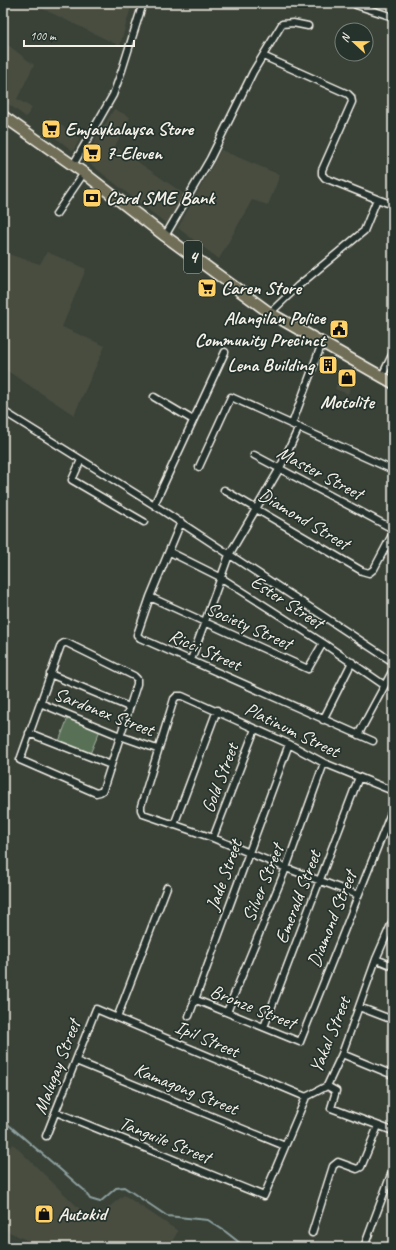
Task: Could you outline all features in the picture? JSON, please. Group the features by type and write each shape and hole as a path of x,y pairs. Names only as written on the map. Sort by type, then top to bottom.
{"main road":[{"name":"4","path":"3,116 84,173 165,236 270,313 393,383"}],"street":[{"path":"73,165 113,95 143,3"},
{"path":"356,5 393,17"},
{"path":"165,236 210,159 253,72 282,24 293,23 308,26"},
{"path":"263,56 348,94 351,97 352,102 322,170 322,174 325,178 393,206"},
{"path":"56,214 84,173"},
{"path":"270,313 298,286 364,231 377,199"},
{"path":"292,424 322,343"},
{"path":"154,505 225,352"},
{"path":"382,376 393,354"},
{"path":"154,397 194,420"},
{"path":"199,467 231,397 393,470"},
{"path":"3,411 181,522 393,662"},
{"path":"191,660 229,555 280,468 299,427"},
{"name":"Master Street","path":"254,455 393,529"},
{"path":"81,460 72,480 144,522"},
{"name":"Diamond Street","path":"224,490 362,571 369,572 374,569 393,533"},
{"name":"Ricci Street","path":"181,522 170,552 150,597 137,635 140,638 372,741"},
{"name":"Ester Street","path":"170,552 220,577 352,662 384,685"},
{"name":"Society Street","path":"150,597 308,669 323,643"},
{"path":"67,643 134,676 137,679 137,684 111,764 100,792 96,793 20,760 50,674 61,645 67,643"},
{"path":"323,720 352,662"},
{"path":"358,735 393,670"},
{"path":"50,674 129,707"},
{"name":"Platinum Street","path":"157,749 174,699 177,696 182,696 217,710 289,744 324,763 393,791"},
{"name":"Sardonex Street","path":"40,703 120,736 157,749"},
{"path":"174,825 217,710"},
{"name":"Gold Street","path":"213,838 255,729"},
{"path":"29,733 111,764"},
{"name":"Jade Street","path":"189,1016 248,852 289,744"},
{"path":"157,749 140,806 143,814 213,838 358,896"},
{"name":"Silver Street","path":"227,1012 286,868 324,763"},
{"name":"Emerald Street","path":"264,1027 360,778"},
{"name":"Diamond Street","path":"300,1042 393,808"},
{"path":"117,1018 167,886"},
{"name":"Yakal Street","path":"264,1196 306,1097 327,1086 342,1054 376,959 393,920"},
{"path":"376,959 393,966"},
{"name":"Bronze Street","path":"194,1000 300,1042"},
{"path":"359,1007 393,1020"},
{"name":"Ipil Street","path":"96,1009 306,1097"},
{"name":"Malugay Street","path":"46,1136 96,1009"},
{"path":"342,1054 393,1075"},
{"name":"Kamagong Street","path":"76,1061 286,1146"},
{"path":"327,1086 336,1091 331,1108 393,1131"},
{"name":"Tanguile Street","path":"56,1112 264,1196"},
{"path":"312,1233 333,1166 338,1162 357,1169 362,1167 378,1126"},
{"path":"364,1247 393,1168"}],"shaded area":[{"path":"35,3 132,3 120,46 35,5"},
{"path":"3,41 34,65 17,99 32,108 26,117 3,100"},
{"path":"114,109 130,117 115,146 184,194 168,225 84,159"},
{"path":"50,117 80,139 73,151 44,129"},
{"path":"221,150 280,175 268,205 252,200 219,259 178,228"},
{"path":"3,251 40,264 47,252 86,269 62,327 105,346 74,415 3,368"},
{"path":"341,378 349,381 348,385 351,387 348,394 335,389"},
{"path":"359,396 371,401 366,411 356,407 355,405"},
{"path":"13,1144 92,1221 124,1195 178,1231 169,1247 41,1247 3,1229 3,1155"}],"green space":[{"path":"69,715 101,728 89,756 58,744"}],"waterway":[{"path":"3,1120 84,1190 90,1199 100,1202 116,1188 124,1187 167,1216 208,1220 245,1247"}],"place":[{"name":"Emjaykalaysa Store","path":"51,129"},
{"name":"7-Eleven","path":"92,153"},
{"name":"Card SME Bank","path":"92,198"},
{"name":"Caren Store","path":"207,288"},
{"name":"Alangilan Police Community Precinct","path":"339,329"},
{"name":"Lena Building","path":"328,365"},
{"name":"Motolite","path":"347,378"},
{"name":"Autokid","path":"44,1214"}]}
